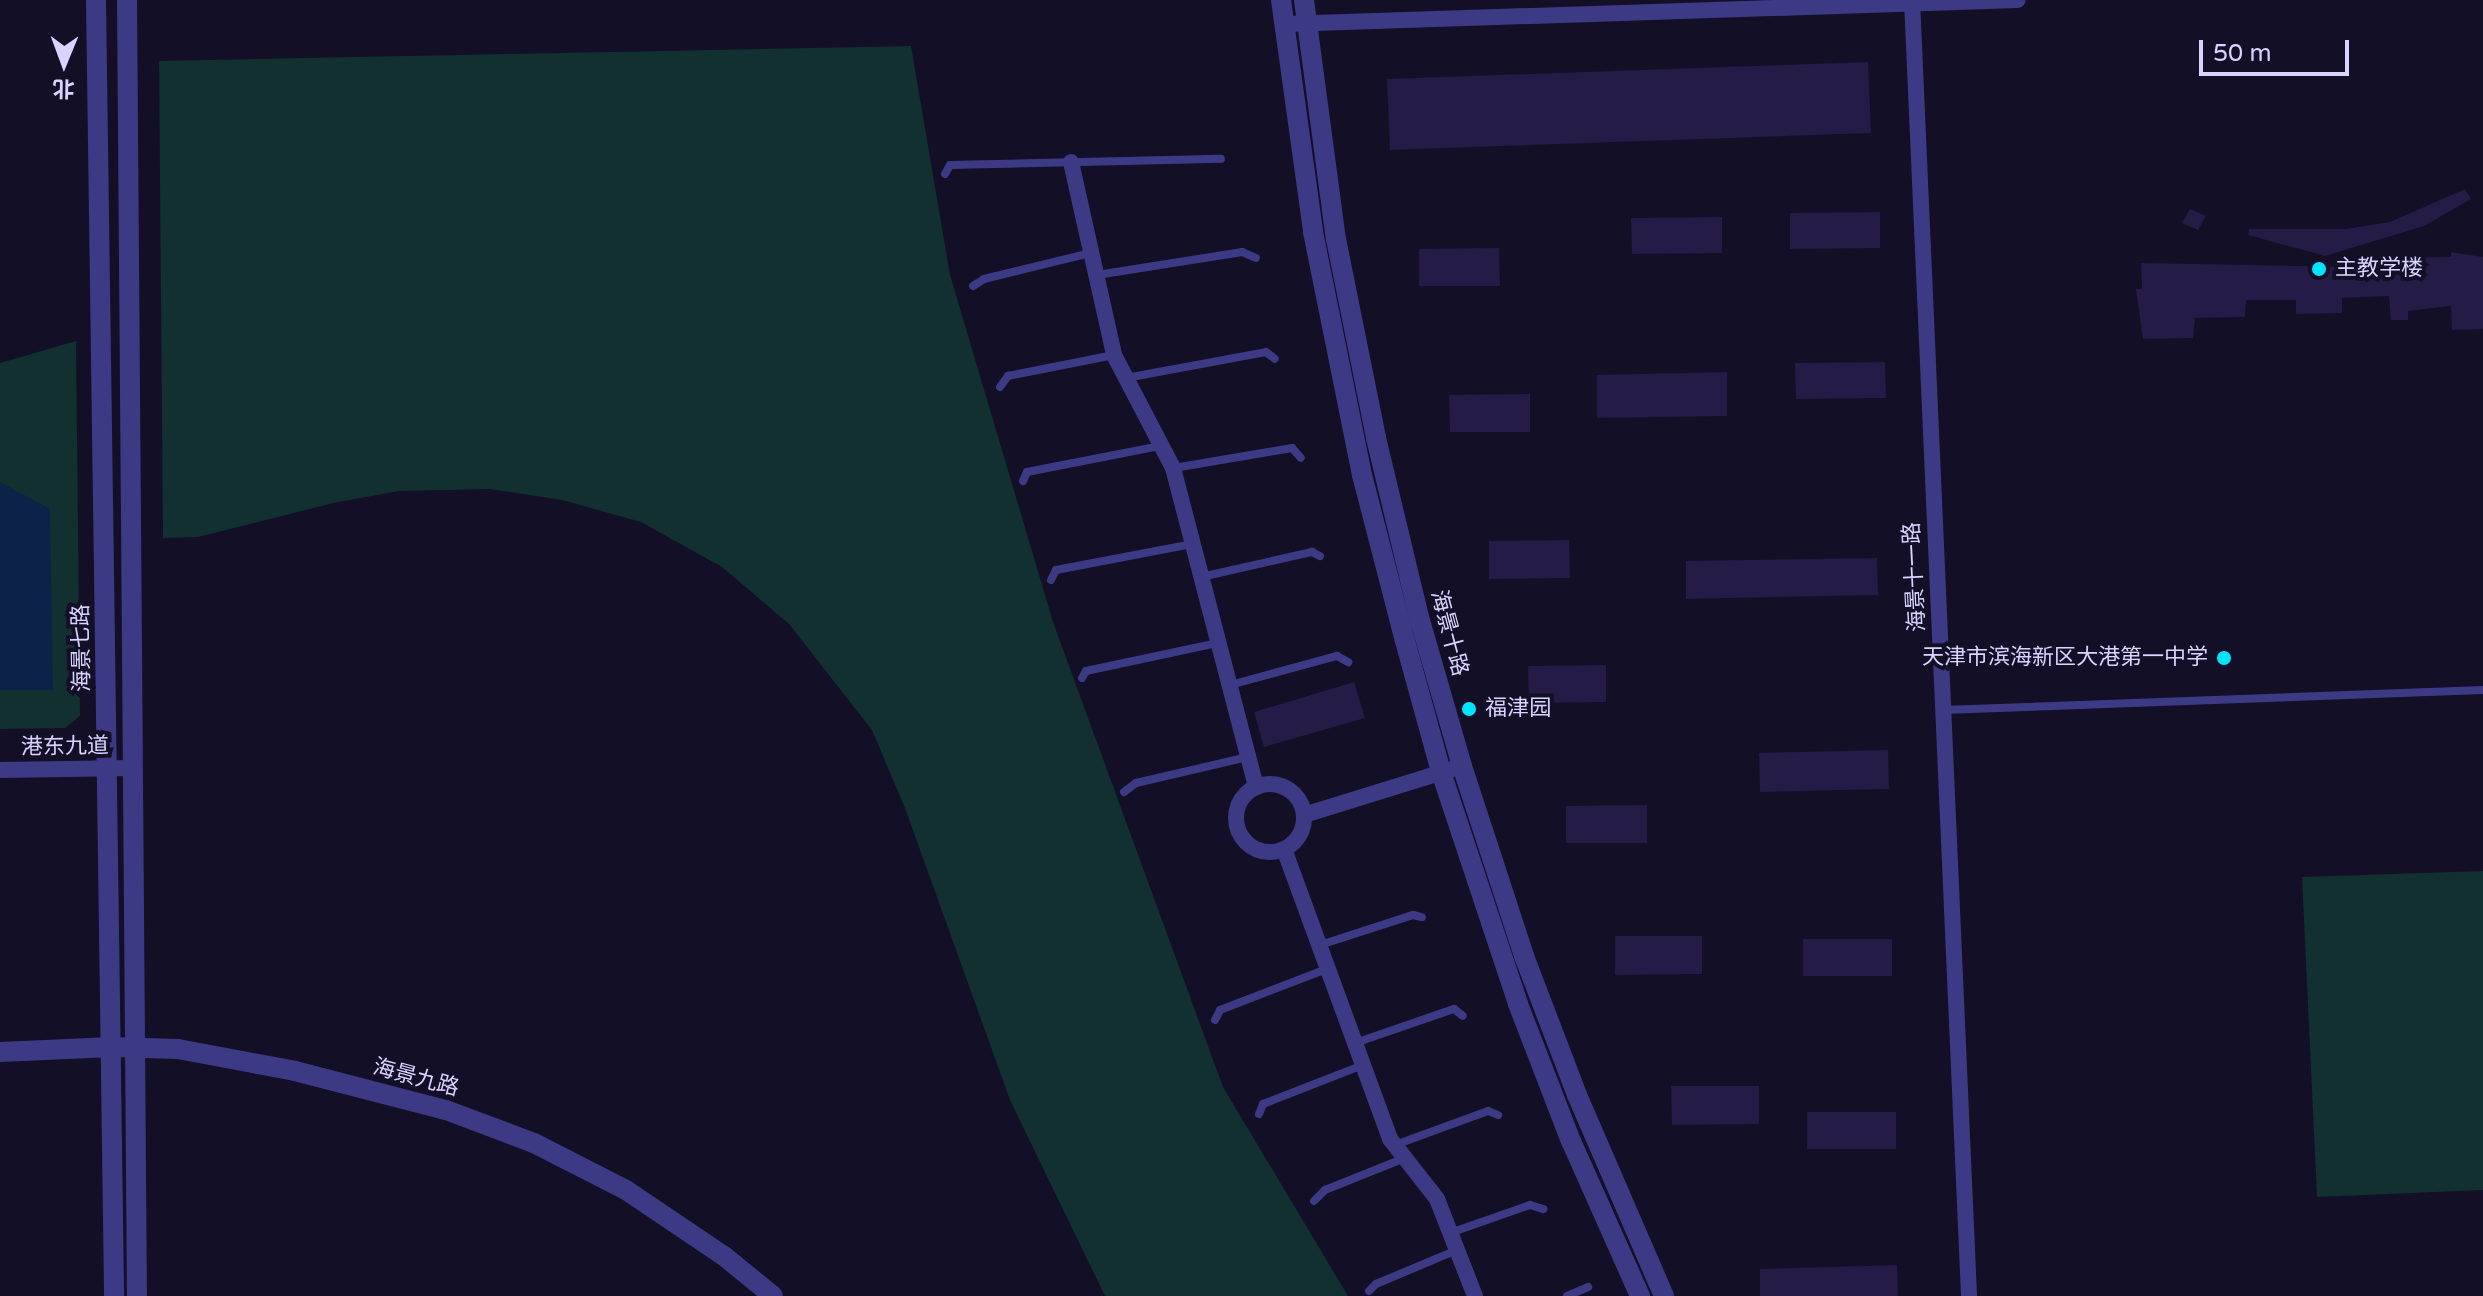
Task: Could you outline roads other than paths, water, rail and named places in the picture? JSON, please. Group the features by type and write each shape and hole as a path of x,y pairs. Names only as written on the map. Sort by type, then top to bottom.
{"street":[{"name":"海景七路","path":"96,0 114,1296"},
{"path":"127,0 137,1296"},
{"name":"海景十路","path":"1281,0 1313,232 1362,475 1441,772 1492,929 1544,1073 1640,1296"},
{"name":"海景十路","path":"1304,0 1326,180 1353,329 1416,603 1462,766 1524,956 1567,1071 1664,1296"},
{"path":"1284,24 2018,0"},
{"name":"海景十一路","path":"1912,2 1969,1296"},
{"path":"1071,162 1114,355 1173,468 1256,787"},
{"path":"1304,815 1462,766"},
{"name":"港东九道","path":"0,770 132,768"},
{"path":"1277,785 1287,789 1295,796 1304,815 1299,835 1284,849 1263,851 1245,841 1239,832 1237,811 1241,801 1256,787 1277,785"},
{"path":"1284,849 1363,1065 1400,1152 1437,1199 1475,1296"},
{"name":"海景九路","path":"0,1052 202,1052 295,1071 485,1123 566,1158 638,1197 724,1256 773,1296"},
{"name":"海景九路","path":"0,1064 112,1053"},
{"name":"海景九路","path":"135,1053 261,1073 409,1108 486,1132 561,1166 663,1224 759,1296"}],"lane":[{"path":"945,174 950,165 1221,159"},
{"path":"1096,275 1242,252 1256,258"},
{"path":"973,286 984,279 1091,253"},
{"path":"1126,378 1266,352 1275,359"},
{"path":"1000,387 1008,376 1114,355"},
{"path":"1023,481 1027,472 1161,446"},
{"path":"1173,468 1292,448 1301,458"},
{"path":"1051,580 1056,570 1192,544"},
{"path":"1201,577 1312,552 1320,556"},
{"path":"1082,678 1086,671 1218,643"},
{"path":"1230,685 1337,656 1348,662"},
{"path":"1943,710 2483,690"},
{"path":"1124,792 1136,783 1248,757"},
{"path":"1319,945 1413,915 1422,917"},
{"path":"1215,1020 1220,1010 1327,969"},
{"path":"1355,1043 1454,1009 1463,1016"},
{"path":"1259,1114 1263,1104 1363,1065"},
{"path":"1314,1201 1325,1190 1400,1152 1488,1111 1498,1115"},
{"path":"1450,1233 1530,1205 1543,1209"},
{"path":"1369,1291 1376,1284 1457,1250"},
{"path":"1567,1296 1588,1287"}],"water":[{"path":"0,482 50,509 53,690 0,690"}],"place":[{"name":"主教学楼","path":"2319,269"},
{"name":"天津市滨海新区大港第一中学","path":"2224,658"},
{"name":"福津园","path":"1469,709"}]}
